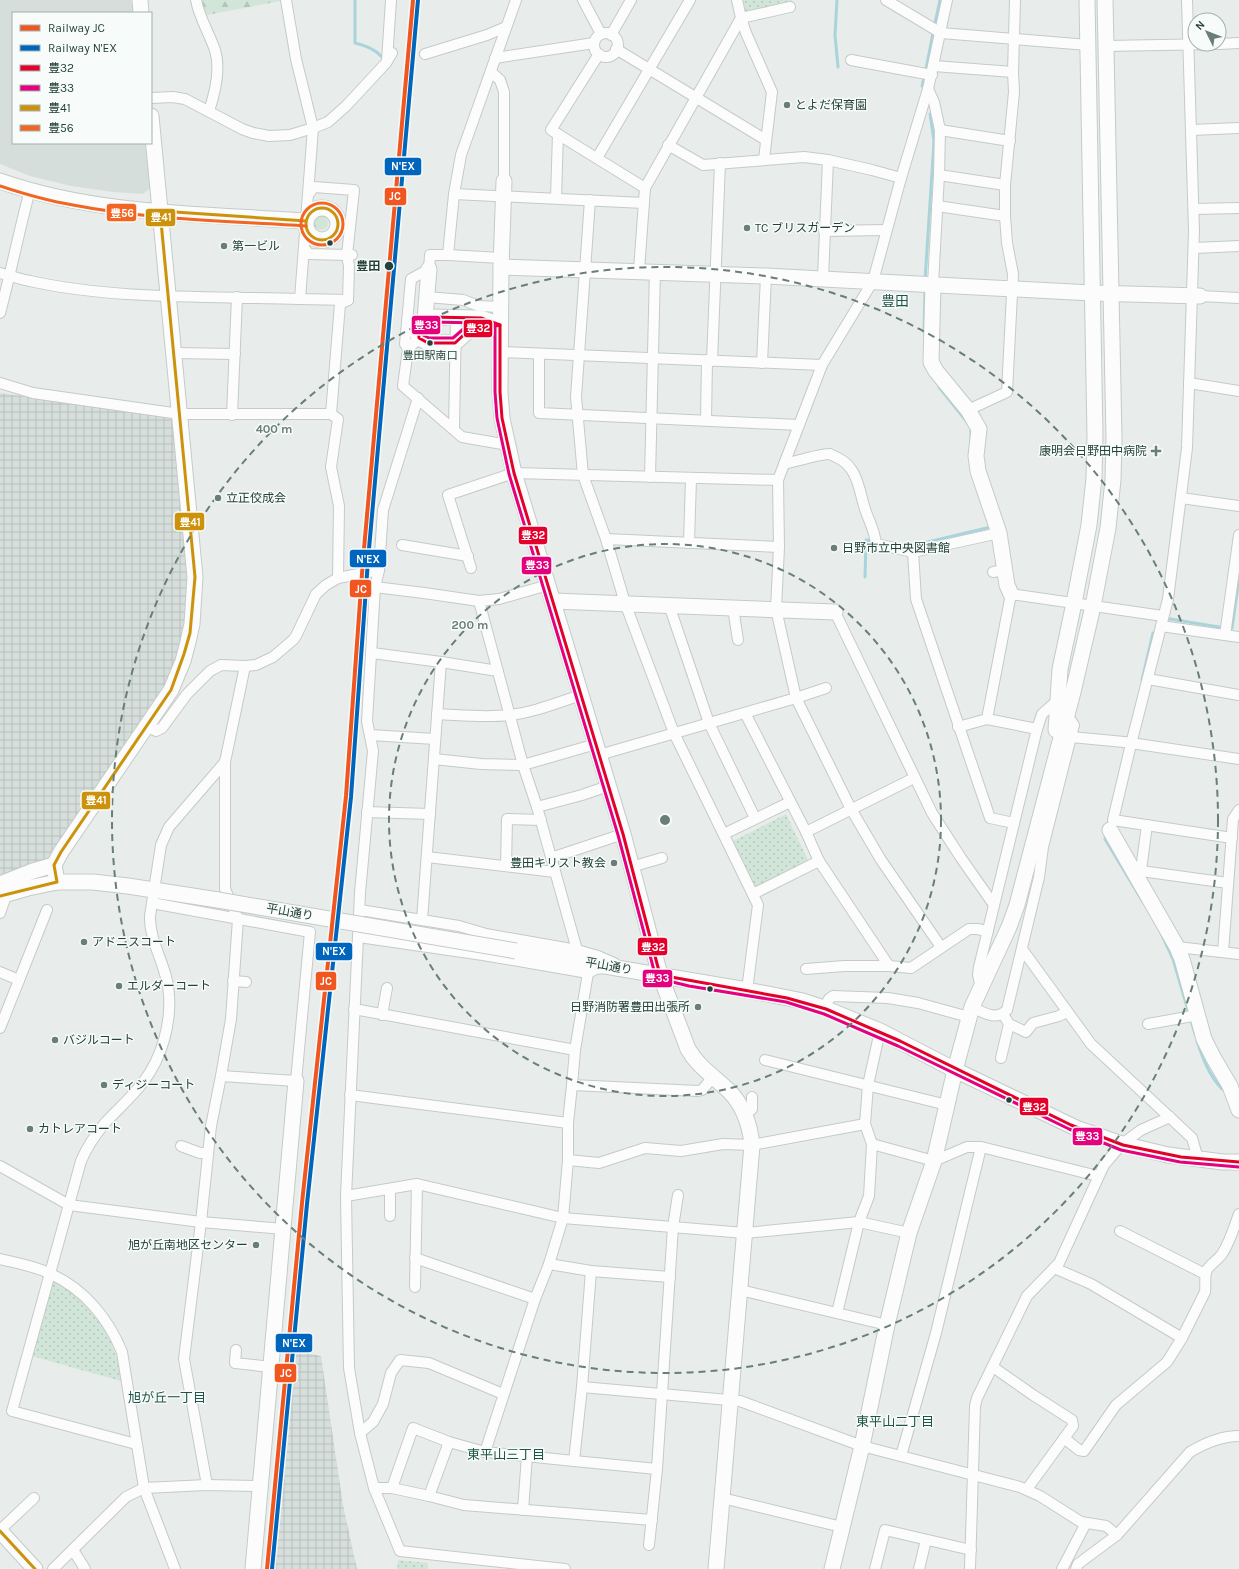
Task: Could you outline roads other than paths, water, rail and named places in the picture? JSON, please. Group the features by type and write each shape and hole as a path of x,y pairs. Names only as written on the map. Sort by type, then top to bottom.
{"street":[{"path":"140,0 141,12"},
{"path":"196,0 215,51 217,61 214,96 209,111"},
{"path":"286,0 296,58 313,128 300,299"},
{"path":"386,63 391,0"},
{"path":"448,255 454,194 461,155 516,0"},
{"path":"584,0 601,34"},
{"path":"611,35 631,0"},
{"path":"597,158 690,0"},
{"path":"738,0 740,18 772,92 764,159"},
{"path":"886,0 941,33 1088,45"},
{"path":"941,947 881,860 851,809 796,698 776,609 778,480 822,366 873,281 900,178 928,89 947,0"},
{"path":"968,410 1007,392 1013,274 1007,244 1005,184 1014,92 1013,39 1015,0"},
{"path":"1054,764 1060,669 1089,525 1094,478 1095,435 1086,0"},
{"path":"832,1569 862,1446 887,1325 909,1232 934,1161 970,1012 1009,927 1017,905 1067,715 1093,606 1108,528 1113,480 1114,438 1105,0"},
{"path":"1187,0 1187,12"},
{"path":"639,270 645,188 740,18 790,7"},
{"path":"425,54 487,35 506,27"},
{"path":"604,33 611,35 616,39 616,49 609,56 599,54 595,49 594,43 596,38 601,34 604,33"},
{"path":"495,58 594,43"},
{"path":"1227,44 1239,43"},
{"path":"1106,46 1187,45"},
{"path":"616,49 766,140"},
{"path":"1188,52 1196,296 1189,383 1187,448 1168,599 1148,678 1128,743 1112,825 1177,947 1192,1016 1208,1049 1230,1086 1239,1110"},
{"path":"152,98 185,98 242,129 269,136 290,135 328,122 346,106 386,63 392,53"},
{"path":"599,54 551,130 645,188"},
{"path":"851,60 933,70 1013,72"},
{"path":"491,72 500,80 504,92 504,181 499,352 500,392 502,418 514,473 623,834 660,975 688,1049 696,1062 730,1092 745,1115 751,1132 752,1145 716,1569"},
{"path":"928,89 934,102 940,130 939,175 932,284 931,362 936,371 968,410 979,429 976,456 978,471 999,534 999,571 1011,594 987,719"},
{"path":"56,882 54,865 61,852 171,690 183,661 192,624 196,577 152,127"},
{"path":"1191,130 1239,128"},
{"path":"940,130 1010,141"},
{"path":"556,198 558,134"},
{"path":"668,145 703,165 804,157 828,160 900,178"},
{"path":"822,278 828,160"},
{"path":"706,420 716,274 720,163"},
{"path":"939,175 1005,184"},
{"path":"0,181 30,190 90,204 160,211 306,221"},
{"path":"308,195 314,187 354,190 349,255 350,266 348,300"},
{"path":"0,313 30,190"},
{"path":"454,194 644,203"},
{"path":"590,200 576,396 583,475 606,539 625,604 674,733 758,905 747,990"},
{"path":"937,206 1005,216"},
{"path":"1194,209 1239,208"},
{"path":"824,230 886,230"},
{"path":"1194,248 1239,246"},
{"path":"305,249 310,254 349,255"},
{"path":"425,319 430,255 448,255 501,262 585,268 822,278 1092,293 1239,298"},
{"path":"429,269 411,279 405,344 408,349 403,386 454,428 462,437 508,445"},
{"path":"650,477 655,271"},
{"path":"0,273 30,281 92,291 169,296 348,300"},
{"path":"762,363 766,276"},
{"path":"232,415 236,297"},
{"path":"427,297 463,300 479,306 500,306"},
{"path":"338,578 339,506 331,468 340,304 348,300"},
{"path":"430,317 481,318 500,325 470,329 455,343 428,343 420,338 418,334 418,325 430,317"},
{"path":"454,428 456,317"},
{"path":"408,349 420,338"},
{"path":"499,352 822,366"},
{"path":"174,353 235,354"},
{"path":"539,354 539,412 799,425"},
{"path":"0,383 33,393 180,414 334,416"},
{"path":"1189,383 1239,391"},
{"path":"418,398 383,510 379,570 375,587 367,721 373,751 360,910 346,1196 348,1368 360,1433 374,1488 400,1551 564,1569"},
{"path":"784,464 830,454 844,461 851,468 855,476 862,495 865,510 875,533 876,544 912,552 999,534"},
{"path":"471,568 448,496 514,473 778,480"},
{"path":"689,543 692,478"},
{"path":"1181,498 1239,506"},
{"path":"1225,635 1236,572 1239,535"},
{"path":"606,539 778,547"},
{"path":"402,546 468,556"},
{"path":"912,552 916,599 990,818 1014,824"},
{"path":"147,727 156,731 162,728 187,694 216,667 256,665 273,657 296,636 316,594 326,584 338,578 379,570"},
{"path":"375,587 479,601 499,599 548,585"},
{"path":"1011,594 1093,606 1239,637"},
{"path":"479,601 523,765 537,807 577,950"},
{"path":"553,601 835,612 914,778 939,825 994,905"},
{"path":"669,605 709,723 755,818"},
{"path":"733,608 738,640"},
{"path":"372,654 441,662 498,671"},
{"path":"422,920 441,662"},
{"path":"207,1485 184,1360 211,1126 231,1019 238,918 225,889 225,762 245,666"},
{"path":"1148,678 1239,695"},
{"path":"434,759 481,764 523,765 674,733 826,688"},
{"path":"437,714 482,716 510,715 547,706 581,695"},
{"path":"981,987 978,975 1037,729 1042,714 1058,700"},
{"path":"745,713 806,832 819,861 889,966"},
{"path":"824,1008 829,999 833,996 888,998 993,1016 1003,1014 1007,1010 1039,877 1043,847 1074,725 1067,715"},
{"path":"958,727 987,719 1037,729"},
{"path":"370,735 435,739"},
{"path":"1071,737 1128,743 1239,759"},
{"path":"136,1444 12,1411 76,1175 87,1148 106,1123 145,1080 159,1053 164,1038 168,1019 170,994 164,965 150,927 161,845 169,827 225,762"},
{"path":"806,832 914,778"},
{"path":"537,807 582,795 608,786"},
{"path":"724,834 790,802"},
{"path":"1223,952 1233,819 1239,810"},
{"path":"367,812 430,814"},
{"path":"506,866 507,819 540,820"},
{"path":"1112,825 1147,825 1232,838"},
{"path":"1137,870 1147,825"},
{"path":"551,858 623,834"},
{"path":"427,857 555,872"},
{"path":"631,867 662,858"},
{"path":"753,894 819,861"},
{"path":"0,913 2,891 33,871 54,865"},
{"path":"1137,870 1228,883"},
{"name":"平山通り","path":"2,891 56,882 93,882 153,897 218,900 747,990 803,1001 880,1031 955,1070 1076,1128 1122,1144 1168,1155 1239,1162"},
{"path":"153,897 238,918 310,932 253,1569"},
{"path":"0,1028 47,910"},
{"path":"360,910 459,926 486,934 577,950 598,956 628,970"},
{"path":"806,969 844,966 889,966 911,968 969,929 988,931"},
{"path":"483,955 486,934"},
{"path":"359,937 483,955 588,973 596,969 610,967"},
{"path":"1177,947 1239,954"},
{"path":"1022,949 1084,1035 1101,1054 1192,1138 1198,1159"},
{"path":"0,972 19,980"},
{"path":"484,1452 535,1299 549,1264 563,1218 568,1160 568,1123 575,1050 588,973"},
{"path":"233,981 246,982"},
{"path":"382,1015 387,988"},
{"path":"354,1009 575,1050"},
{"path":"1003,1014 1009,1024 1026,1032 1033,1023 1059,1016 1067,1012"},
{"path":"1148,1024 1192,1016"},
{"path":"1001,1058 1009,1024"},
{"path":"837,1313 859,1222 869,1196 872,1144 865,1124 868,1085 880,1031"},
{"path":"765,1060 947,1105"},
{"path":"221,1076 296,1081"},
{"path":"572,1085 698,1091 702,1090 713,1077"},
{"path":"350,1095 568,1123"},
{"path":"745,1115 752,1110 752,1097"},
{"path":"970,1569 975,1406 977,1398 1028,1296 1058,1262 1104,1165 1122,1144 1141,1130 1170,1117"},
{"path":"568,1160 598,1163 645,1148 681,1151 723,1144 752,1145 865,1124"},
{"path":"872,1144 934,1161 967,1147 981,1147 1098,1176"},
{"path":"181,1146 200,1153 208,1153"},
{"path":"902,1456 936,1333 981,1147"},
{"path":"0,1166 68,1205 201,1222 284,1229"},
{"path":"346,1196 417,1184 563,1218 744,1233 859,1222 909,1232"},
{"path":"415,1286 417,1184"},
{"path":"390,1189 390,1216"},
{"path":"649,1545 657,1469 673,1227 678,1195"},
{"path":"1064,1438 1079,1450 1084,1451 1116,1405 1167,1362 1182,1338 1205,1292 1207,1270 1221,1256 1225,1249 1239,1214"},
{"path":"1120,1231 1206,1274"},
{"path":"415,1258 535,1299"},
{"path":"0,1259 49,1273 68,1283 86,1296 115,1335 122,1352 144,1488 175,1569"},
{"path":"549,1264 591,1271 670,1277"},
{"path":"1054,1268 1091,1284 1182,1338"},
{"path":"574,1461 582,1387 591,1271"},
{"path":"740,1290 887,1325"},
{"path":"236,1350 235,1363 271,1367"},
{"path":"360,1433 373,1422 383,1404 390,1373 400,1360 430,1363 503,1394"},
{"path":"993,1367 1072,1420 1073,1426 1027,1489"},
{"path":"582,1387 740,1401 862,1446 1027,1489 1077,1520 1106,1526 1117,1535"},
{"path":"392,1488 413,1428 449,1442 484,1452 657,1469"},
{"path":"1076,1569 1078,1564 1117,1535 1190,1452 1205,1444 1228,1436 1239,1436"},
{"path":"429,1496 449,1442"},
{"path":"523,1510 527,1456"},
{"path":"53,1569 126,1497 144,1488 207,1485 260,1486"},
{"path":"374,1488 392,1488 464,1505 652,1520"},
{"path":"34,1498 0,1531 35,1569"},
{"path":"722,1498 842,1527"},
{"path":"1062,1569 1086,1523"},
{"path":"875,1569 885,1530 971,1550"},
{"path":"919,1569 926,1540"},
{"path":"72,1550 85,1569"}],"waterway":[{"path":"355,0 355,43 370,48 382,57"},
{"path":"837,0 835,35 838,67"},
{"path":"935,23 940,0"},
{"path":"926,69 933,33"},
{"path":"922,86 924,78"},
{"path":"925,280 934,141 930,114"},
{"path":"924,332 925,289"},
{"path":"939,387 971,427 971,438"},
{"path":"903,545 911,546 991,527"},
{"path":"865,577 866,540 873,541"},
{"path":"1232,628 1239,579"},
{"path":"1164,618 1219,627"},
{"path":"1142,680 1153,633"},
{"path":"1106,833 1105,839 1143,902"},
{"path":"1161,933 1173,959 1195,1034"},
{"path":"1197,1041 1213,1078 1222,1089"}],"rail line":[{"name":"JC","path":"267,1569 302,1203 346,796 363,560 413,0"},
{"name":"N'EX","path":"272,1569 307,1204 351,797 368,560 418,0"}],"place":[{"name":"とよだ保育園","path":"787,105"},
{"name":"TC ブリスガーデン","path":"747,228"},
{"name":"第一ビル","path":"224,246"},
{"name":"豊田","path":"389,266"},
{"name":"豊田駅南口","path":"430,343"},
{"name":"康明会日野田中病院","path":"1156,451"},
{"name":"立正佼成会","path":"218,498"},
{"name":"日野市立中央図書館","path":"834,548"},
{"name":"豊田キリスト教会","path":"614,863"},
{"name":"アドニスコート","path":"84,942"},
{"name":"エルダーコート","path":"119,986"},
{"name":"日野消防署豊田出張所","path":"698,1007"},
{"name":"バジルコート","path":"55,1040"},
{"name":"ディジーコート","path":"104,1085"},
{"name":"カトレアコート","path":"30,1129"},
{"name":"旭が丘南地区センター","path":"256,1245"}],"district":[{"name":"豊田","path":"895,301"},
{"name":"旭が丘一丁目","path":"167,1397"},
{"name":"東平山二丁目","path":"895,1421"},
{"name":"東平山三丁目","path":"506,1454"}]}
